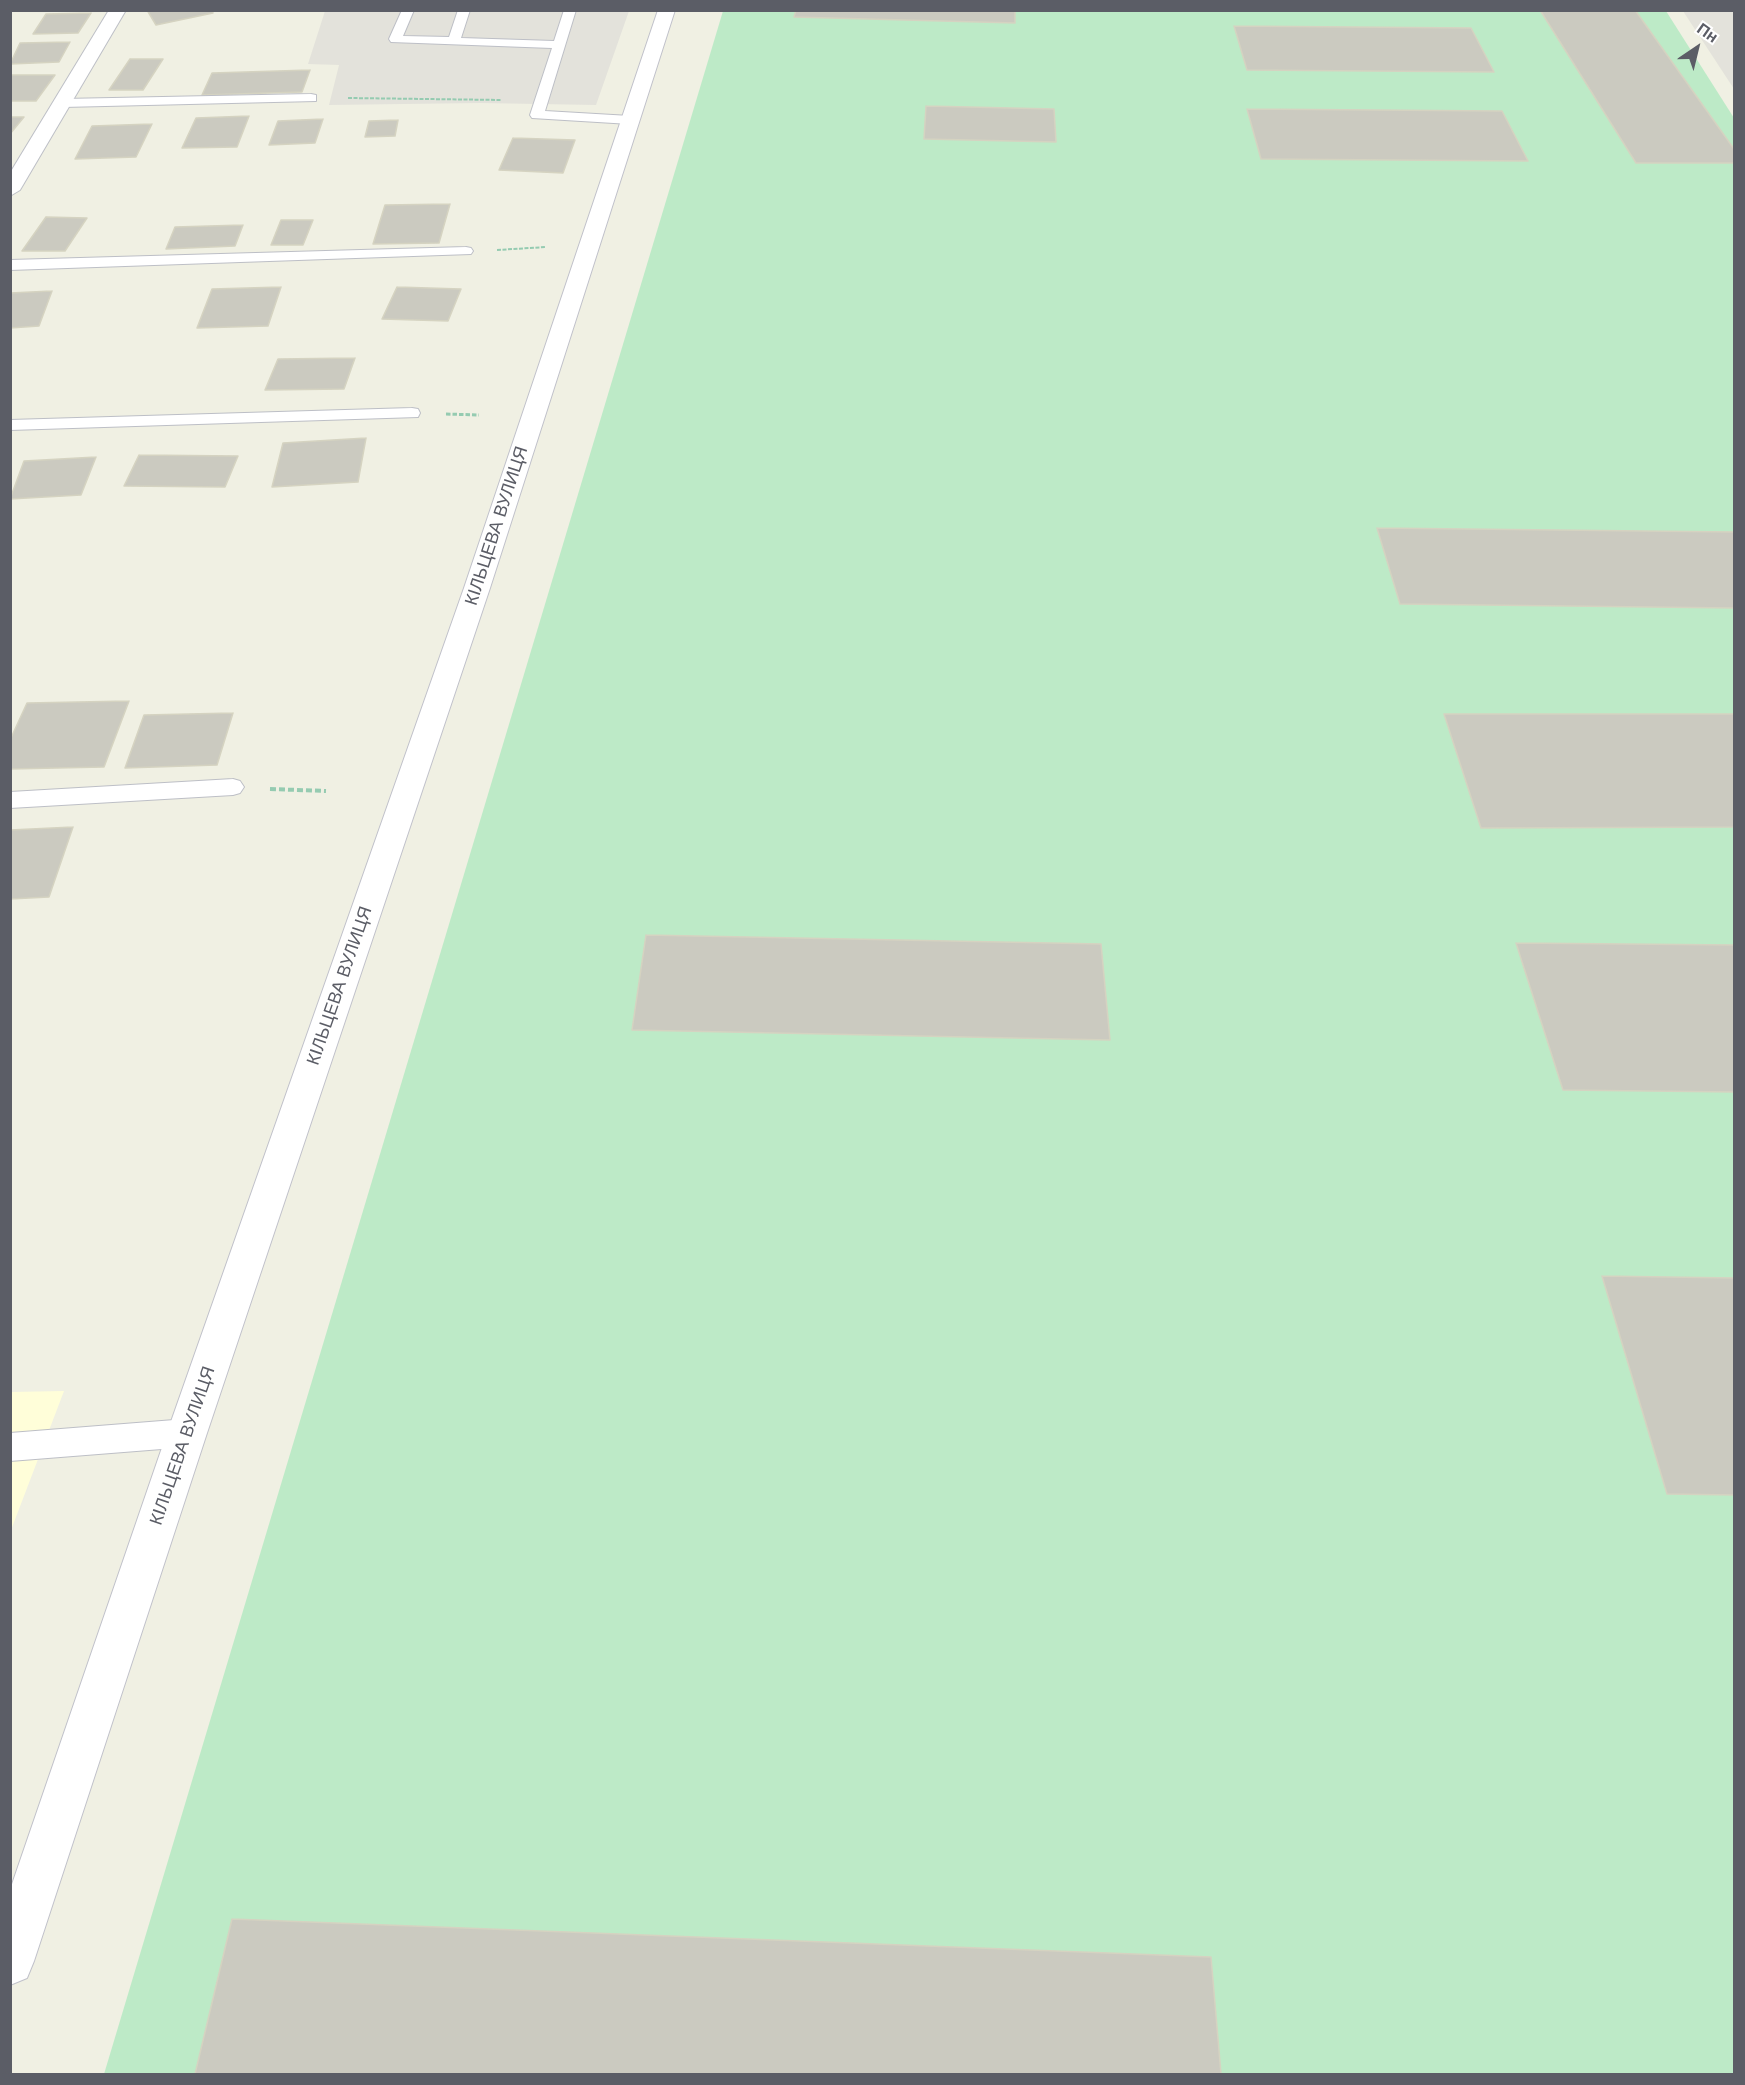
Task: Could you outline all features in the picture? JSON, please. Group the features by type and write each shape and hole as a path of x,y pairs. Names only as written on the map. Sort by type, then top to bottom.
{"main road":[{"path":"10,190 118,10"},
{"name":"КІЛЬЦЕВА ВУЛИЦЯ","path":"10,1961 187,1433 477,588 667,10"}],"lane":[{"path":"408,10 395,39 559,45"},
{"path":"454,41 464,10"},
{"path":"570,10 537,115 630,120"},
{"path":"63,103 311,98"},
{"path":"10,265 466,251"},
{"path":"10,425 412,413"},
{"path":"10,800 233,787"},
{"path":"10,1448 187,1433"}],"path":[{"path":"311,98 452,98 541,102"},
{"path":"466,251 547,247"},
{"path":"233,787 326,791"}],"shaded area":[{"path":"325,11 629,11 596,105 480,103 329,105 339,65 308,64"},
{"path":"723,11 1666,11 1734,118 1734,2074 104,2074"},
{"path":"1683,11 1734,11 1734,89"},
{"path":"64,1391 11,1530 11,1392"}],"building":[{"path":"147,10 212,10 213,13 156,25"},
{"path":"796,10 1015,10 1015,23 794,17"},
{"path":"1540,10 1635,10 1734,149 1734,163 1636,163"},
{"path":"91,13 78,33 33,34 46,14"},
{"path":"1234,26 1471,28 1494,72 1247,70"},
{"path":"70,42 59,62 10,64 20,43"},
{"path":"130,59 163,59 143,90 109,90"},
{"path":"310,70 302,92 202,95 212,73"},
{"path":"10,75 55,75 36,101 10,101"},
{"path":"926,106 1054,109 1056,142 924,139"},
{"path":"1247,109 1502,111 1528,161 1261,159"},
{"path":"249,116 237,147 182,148 196,118"},
{"path":"10,117 24,117 10,134"},
{"path":"323,119 315,143 269,145 278,121"},
{"path":"398,120 395,136 365,137 369,121"},
{"path":"152,124 136,157 75,159 92,126"},
{"path":"513,138 575,140 563,173 499,170"},
{"path":"450,204 439,243 373,244 385,205"},
{"path":"46,217 87,218 65,251 22,251"},
{"path":"281,220 313,220 303,245 271,245"},
{"path":"243,225 235,246 166,249 175,227"},
{"path":"281,287 268,326 197,328 212,289"},
{"path":"397,287 461,289 448,321 382,319"},
{"path":"52,291 39,326 10,328 10,293"},
{"path":"355,358 344,389 265,390 278,359"},
{"path":"366,438 358,482 272,487 283,443"},
{"path":"139,455 238,456 225,487 124,486"},
{"path":"96,457 81,495 10,499 24,461"},
{"path":"1377,528 1734,532 1734,608 1400,604"},
{"path":"129,701 104,767 10,769 10,740 27,703"},
{"path":"233,713 217,765 125,768 144,715"},
{"path":"1444,714 1734,714 1734,827 1481,828"},
{"path":"73,827 49,897 10,899 10,830"},
{"path":"646,935 1101,944 1110,1040 632,1030"},
{"path":"1516,943 1734,945 1734,1092 1563,1090"},
{"path":"1602,1276 1734,1278 1734,1495 1667,1494"},
{"path":"232,1919 1211,1957 1221,2074 195,2074"}]}
